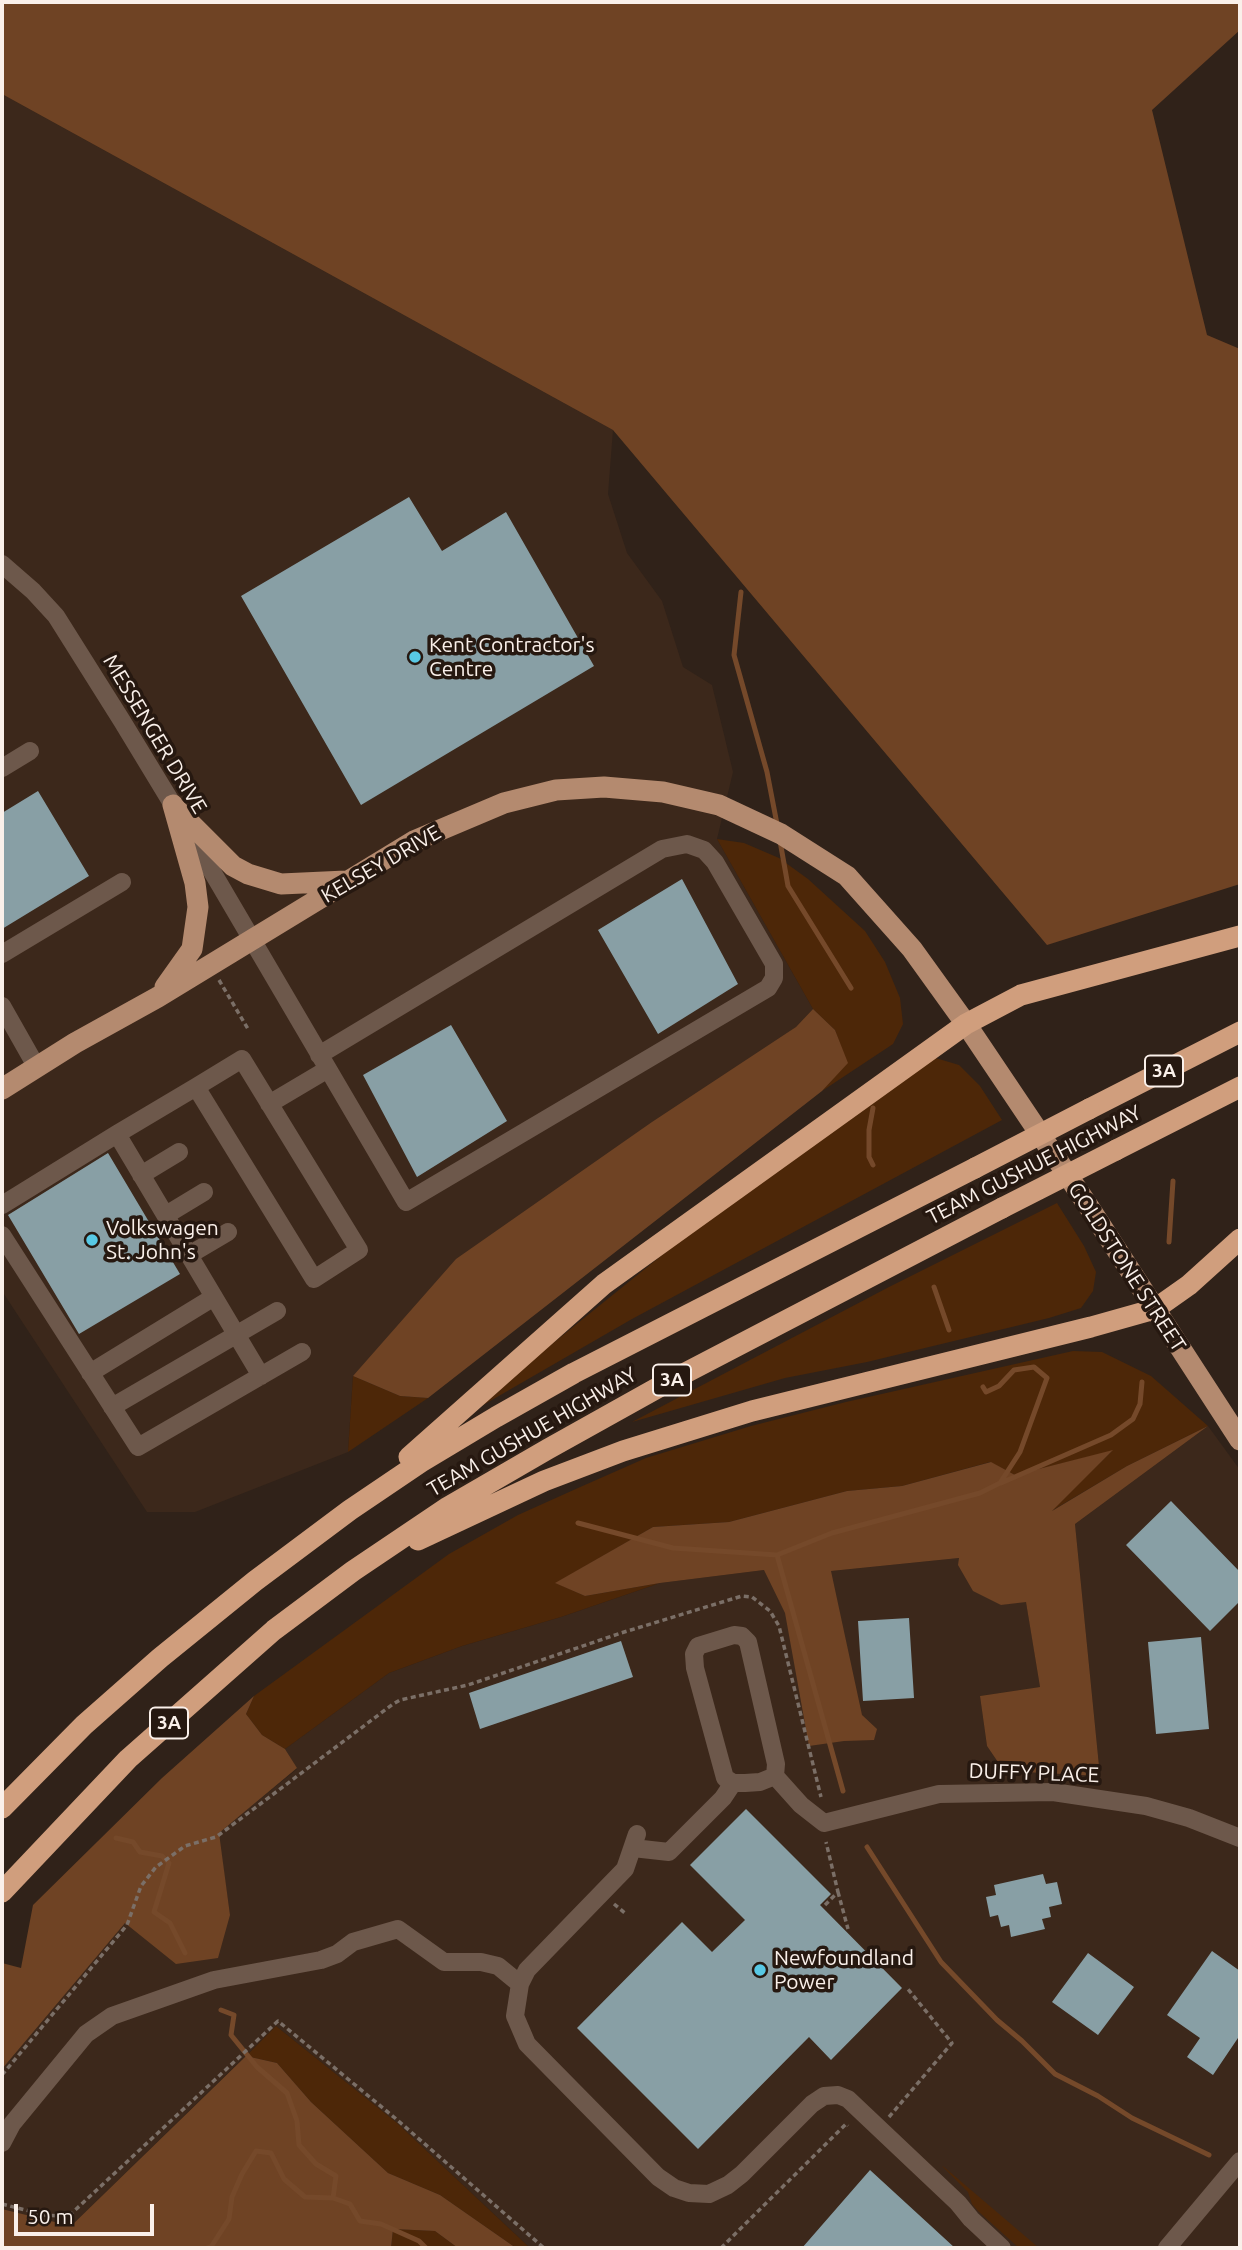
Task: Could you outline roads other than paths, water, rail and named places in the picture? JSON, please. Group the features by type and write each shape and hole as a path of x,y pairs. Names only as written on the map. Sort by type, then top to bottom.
{"highway":[{"path":"350,1510 604,1284 966,1024 1021,995 1240,936"},
{"name":"TEAM GUSHUE HIGHWAY","path":"2,1808 84,1726 160,1658 255,1581 350,1510 421,1462 563,1379 1240,1032"},
{"name":"TEAM GUSHUE HIGHWAY","path":"2,1892 128,1759 274,1630 449,1507 668,1382 1240,1087"},
{"path":"353,1572 544,1481 623,1451 752,1411 1091,1328 1155,1308 1189,1285 1240,1239"}],"main road":[{"name":"KELSEY DRIVE","path":"2,1089 36,1066 158,997 414,841 504,803 556,790 604,787 663,792 719,805 781,834 846,876 912,949 966,1024"},
{"path":"173,805 233,866 248,874 281,884 349,881"},
{"path":"158,997 192,949 197,927 195,883 173,805"},
{"name":"GOLDSTONE STREET","path":"966,1024 1240,1440"}],"street":[{"name":"MESSENGER DRIVE","path":"2,564 56,616 173,805 323,1062"},
{"path":"2,768 30,751"},
{"path":"269,1104 323,1062 662,849 687,844 704,850 715,862 774,964 774,978 768,988 406,1202 323,1062"},
{"path":"2,954 122,882"},
{"path":"2,1006 36,1066"},
{"path":"2,1205 242,1059 359,1250 314,1279 196,1087"},
{"path":"117,1135 261,1376"},
{"path":"141,1175 179,1152"},
{"path":"166,1215 204,1192"},
{"path":"190,1255 228,1232"},
{"path":"2,1235 138,1447 302,1352"},
{"path":"90,1373 214,1297"},
{"path":"112,1407 277,1311"},
{"path":"734,1635 742,1636 748,1642 776,1764 775,1776 760,1782 733,1783 726,1778 695,1668 694,1654 698,1646 734,1635"},
{"name":"DUFFY PLACE","path":"775,1776 802,1805 824,1823 939,1794 1053,1792 1146,1805 1240,1838"},
{"path":"733,1783 723,1798 669,1852 635,1841 625,1869 527,1970 520,1984 515,2016 527,2044 658,2177 674,2188 700,2195 719,2191 743,2174 824,2095 838,2095 848,2099 1002,2248"},
{"path":"2,2143 12,2124 86,2034 112,2016 214,1980 321,1960 337,1954 353,1942 398,1929 444,1962 481,1962 498,1966 520,1984"},
{"path":"1167,2248 1240,2161"}],"waterway":[{"path":"741,592 734,655 767,772 777,824"},
{"path":"780,841 788,886 851,988"},
{"path":"873,1108 869,1130 869,1157 873,1165"},
{"path":"1169,1242 1173,1181"},
{"path":"934,1287 949,1330"},
{"path":"777,1555 832,1533 980,1493 1000,1483 1020,1452 1047,1378 1034,1367 1014,1370 999,1386 986,1392 983,1387"},
{"path":"1001,1483 1111,1435 1133,1419 1140,1404 1142,1382"},
{"path":"578,1523 673,1548 777,1555 843,1791"},
{"path":"116,1838 133,1842 140,1852 162,1856 169,1863 154,1912 170,1923 185,1953"},
{"path":"867,1847 941,1962 997,2020 1055,2074 1098,2096 1132,2118 1209,2155"},
{"path":"221,2010 234,2015 231,2035 257,2067 287,2093 297,2121 299,2145 316,2164 336,2176 333,2198"},
{"path":"207,2248 211,2247 229,2219 232,2197 256,2151 271,2153 284,2179 305,2197 333,2198 350,2204 360,2221 381,2224 419,2241 426,2248"}],"place":[{"name":"Kent Contractor's Centre","path":"415,657"},
{"name":"Volkswagen St. John's","path":"92,1240"},
{"name":"Newfoundland Power","path":"760,1970"}]}
